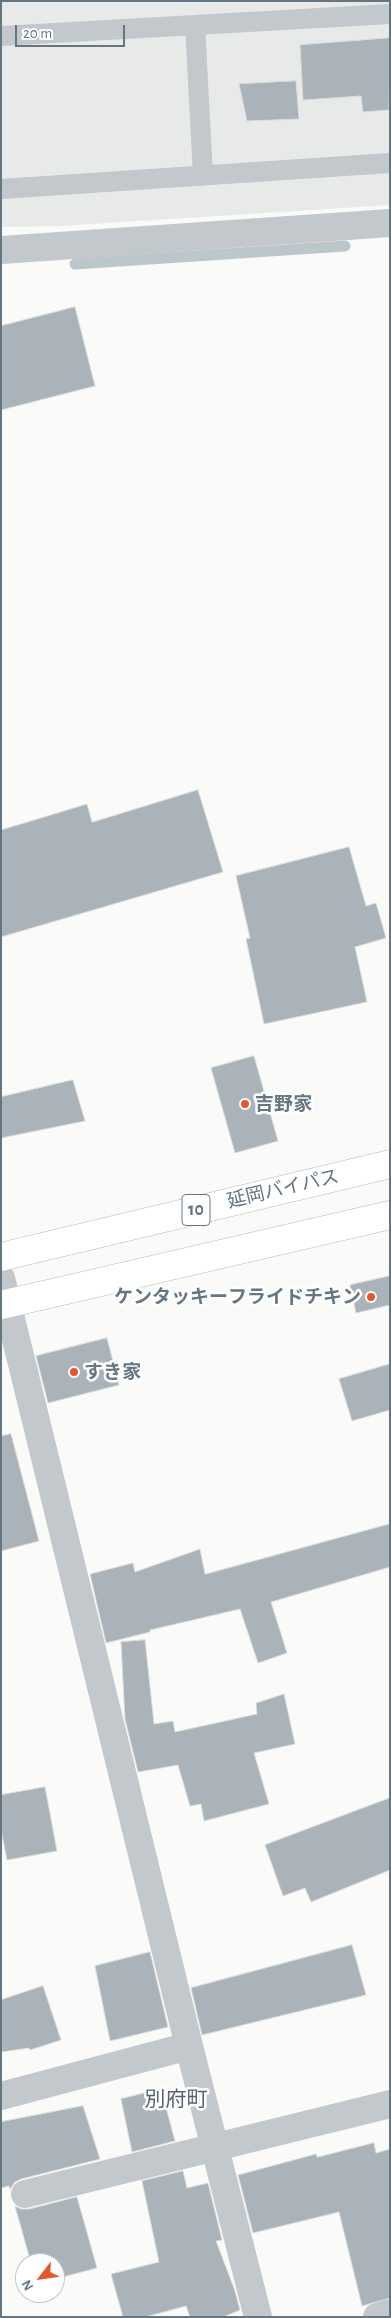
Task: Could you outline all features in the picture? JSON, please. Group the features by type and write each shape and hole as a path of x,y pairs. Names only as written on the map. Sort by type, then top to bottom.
{"highway":[{"name":"延岡バイパス","path":"1,1256 390,1164"},
{"path":"3,1296 390,1215"}],"street":[{"path":"1,250 390,223"},
{"path":"3,1296 258,2317"},
{"path":"1,2096 189,2046"},
{"path":"25,2194 390,2104"},
{"path":"377,2317 390,2313"}],"lane":[{"path":"1,36 390,14"},
{"path":"195,25 203,176"},
{"path":"1,190 390,163"}],"shaded area":[{"path":"1,1 390,1 390,205 61,226 1,227"}],"building":[{"path":"390,38 389,110 363,112 361,96 303,100 300,45"},
{"path":"296,81 299,119 247,121 239,84"},
{"path":"75,307 95,386 1,410 1,326"},
{"path":"198,790 223,872 1,937 1,830 87,804 92,822"},
{"path":"349,847 366,906 376,903 386,938 355,947 367,1002 264,1024 246,939 250,938 236,876"},
{"name":"吉野家","path":"254,1056 278,1141 235,1153 211,1068"},
{"path":"73,1080 85,1121 1,1138 1,1097"},
{"name":"ケンタッキーフライドチキン","path":"390,1276 390,1305 356,1313 350,1285"},
{"name":"すき家","path":"107,1338 119,1385 48,1403 36,1356"},
{"path":"390,1364 390,1410 352,1421 339,1379"},
{"path":"11,1434 39,1541 1,1551 1,1436"},
{"path":"390,1524 390,1567 271,1602 287,1653 258,1663 240,1609 150,1630 150,1632 106,1643 90,1574 133,1563 135,1572 200,1549 205,1574"},
{"path":"145,1640 154,1724 173,1721 175,1732 257,1714 256,1703 284,1694 295,1744 254,1753 269,1804 204,1821 201,1804 190,1806 178,1765 138,1772 125,1719 121,1642"},
{"path":"45,1787 57,1851 7,1860 1,1829 1,1795"},
{"path":"390,1798 390,1870 311,1902 305,1888 283,1896 265,1845"},
{"path":"352,1945 366,1995 202,2035 191,1988"},
{"path":"150,1952 168,2027 110,2041 95,1966"},
{"path":"43,1986 61,2040 30,2050 29,2048 1,2052 1,2000"},
{"path":"161,2089 175,2141 132,2152 121,2099"},
{"path":"83,2106 100,2159 21,2179 15,2182 10,2189 9,2186 1,2188 1,2122"},
{"path":"374,2143 376,2153 390,2149 390,2298 362,2306 339,2212 253,2233 238,2175 316,2154 317,2157"},
{"path":"183,2171 187,2188 208,2183 222,2240 216,2241 235,2291 240,2310 223,2317 190,2317 186,2306 145,2317 123,2317 111,2274 159,2262 142,2181"},
{"path":"77,2197 97,2268 65,2276 65,2253 28,2253 15,2206 21,2209 29,2209"}],"waterway":[{"path":"75,264 345,246"}],"place":[{"name":"吉野家","path":"245,1104"},
{"name":"ケンタッキーフライドチキン","path":"371,1297"},
{"name":"すき家","path":"74,1372"}],"district":[{"name":"別府町","path":"176,2100"}]}
